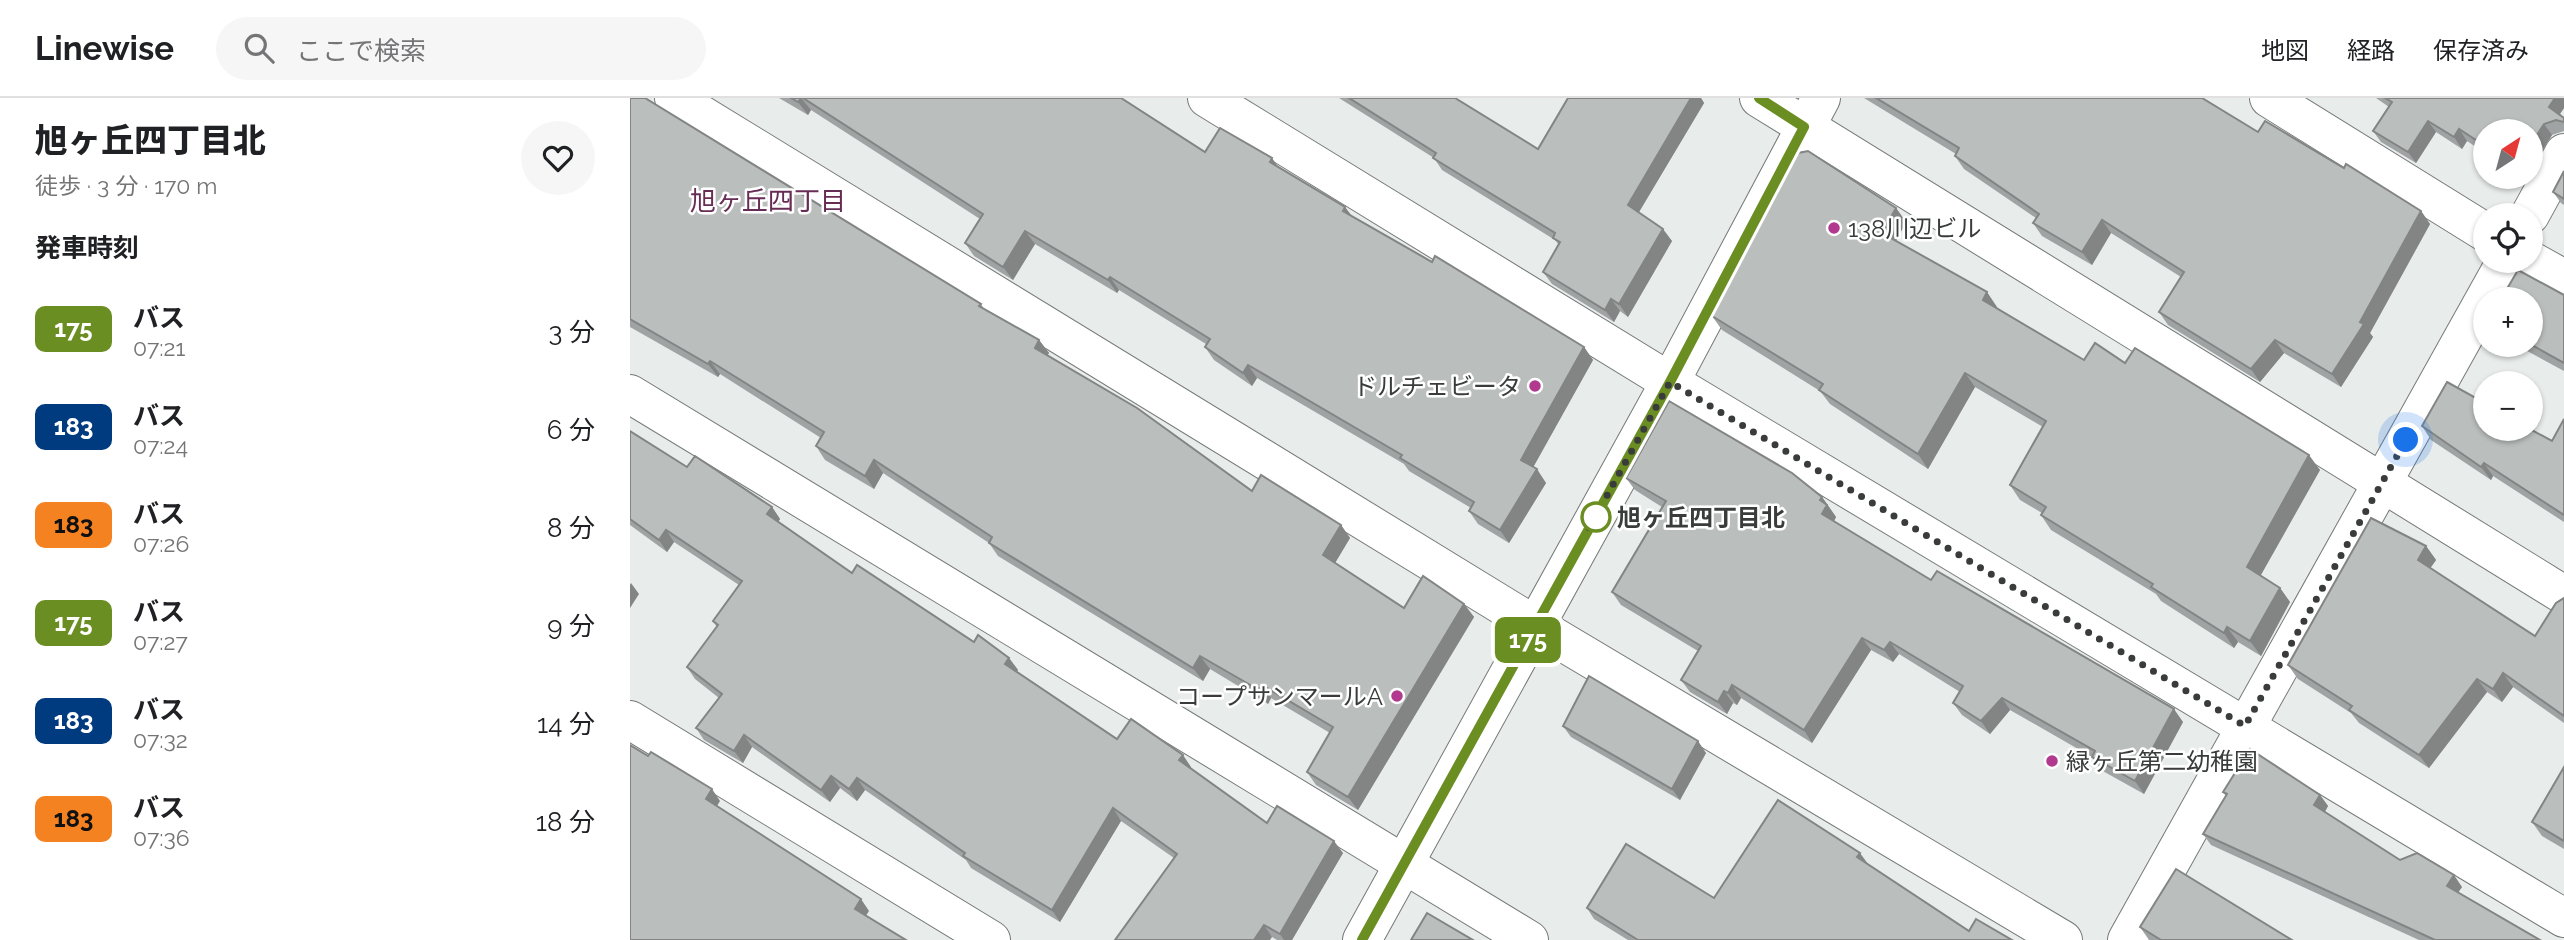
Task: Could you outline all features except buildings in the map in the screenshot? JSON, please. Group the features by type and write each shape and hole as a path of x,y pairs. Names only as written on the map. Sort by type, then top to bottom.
{"street":[{"path":"674,98 1536,626 2063,940"},
{"path":"1207,98 1670,382 2564,918"},
{"path":"1759,98 1813,112 2381,485 2564,595"},
{"path":"2269,98 2473,225"},
{"path":"1362,940 1670,382 1813,112"},
{"path":"2537,203 2564,153"},
{"path":"2543,267 2564,279"},
{"path":"2127,940 2499,273"},
{"path":"630,394 1530,940"},
{"path":"630,720 991,940"}],"bus line":[{"name":"175","path":"1362,940 1670,382 1804,127 1759,98"}],"place":[{"name":"138川辺ビル","path":"1834,228"},
{"name":"ドルチェビータ","path":"1535,386"},
{"name":"旭ヶ丘四丁目北","path":"1596,517"},
{"name":"コープサンマールA","path":"1397,696"},
{"name":"緑ヶ丘第二幼稚園","path":"2052,761"}],"district":[{"name":"旭ヶ丘四丁目","path":"768,201"}],"route":[{"path":"1596,517 1589,528 1670,382 2245,726 2406,440"}]}
